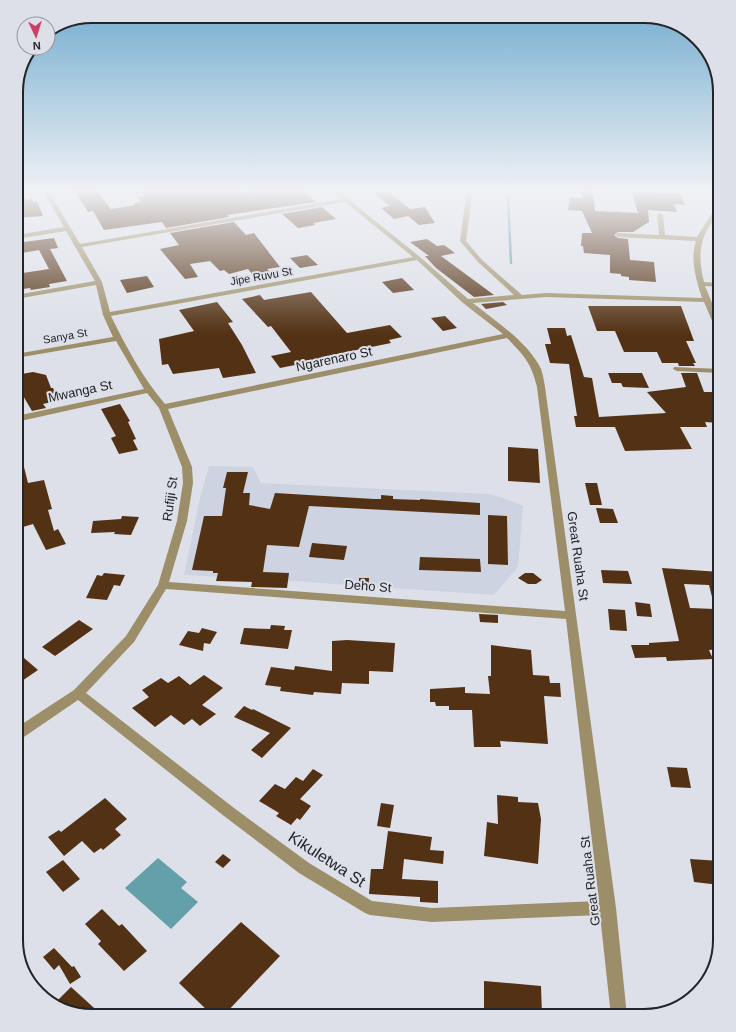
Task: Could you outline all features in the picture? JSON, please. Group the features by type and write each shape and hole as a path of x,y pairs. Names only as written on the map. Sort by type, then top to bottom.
{"street":[{"name":"Rufiji St","path":"23,730 78,693 130,639 163,585 182,521 188,483 187,467 163,407 149,390 118,338 107,315 99,282 73,238"},
{"path":"78,246 124,238"},
{"name":"Great Ruaha St","path":"393,238 466,301 509,335 531,359 537,370 541,387 571,616 608,908 618,1009"},
{"path":"463,238 463,241 480,261 519,296"},
{"path":"668,238 700,239 697,261 703,288 713,314"},
{"name":"Jipe Ruvu St","path":"107,315 418,258"},
{"path":"23,296 99,282"},
{"path":"703,288 713,286"},
{"path":"703,288 713,290"},
{"path":"466,301 519,296 580,296 707,300"},
{"name":"Ngarenaro St","path":"163,407 509,335"},
{"name":"Sanya St","path":"23,355 118,338"},
{"path":"677,369 713,371"},
{"name":"Mwanga St","path":"23,417 149,390"},
{"name":"Deho St","path":"163,585 571,616"},
{"name":"Kikuletwa St","path":"78,693 229,812 304,868 370,908 432,915 608,908"}],"shaded area":[{"path":"209,466 253,467 261,483 487,494 501,497 523,506 518,567 494,595 184,575 200,498"}],"water":[{"path":"158,858 187,882 181,888 198,902 171,929 125,888"}],"building":[{"path":"54,238 58,248 50,249 67,281 49,284 50,287 31,290 30,288 23,289 23,273 49,269 39,250 23,253 23,242"},
{"path":"174,238 258,238 280,267 267,269 270,272 253,275 248,269 229,274 224,270 220,271 210,261 190,264 198,277 185,279 160,249 179,245"},
{"path":"582,238 628,239 630,260 654,262 656,282 629,280 629,277 621,276 621,274 610,273 610,255 584,253 583,246 581,246"},
{"path":"427,239 437,246 444,245 455,253 441,256 494,295 474,297 436,268 425,256 429,256 410,242"},
{"path":"307,255 318,265 300,268 290,258"},
{"path":"147,276 154,287 127,293 120,280"},
{"path":"402,278 414,290 393,293 382,282"},
{"path":"311,292 347,333 390,325 402,337 389,340 391,343 322,357 325,359 280,368 271,356 291,352 271,326 268,327 242,299 260,295 264,300"},
{"path":"217,302 233,322 228,323 242,345 256,373 223,378 219,368 173,374 168,364 162,365 159,339 194,331 179,310"},
{"path":"503,302 507,305 486,309 481,304"},
{"path":"588,306 681,306 694,341 686,341 696,363 693,363 695,366 679,366 678,363 662,363 657,352 624,352 615,331 597,331"},
{"path":"445,316 457,328 443,331 431,318"},
{"path":"547,328 565,328 567,336 571,335 584,377 592,378 599,417 666,413 647,392 686,387 681,373 697,373 704,392 713,392 713,423 705,422 707,427 680,427 692,449 625,451 615,427 576,427 574,416 577,416 569,364 550,363 545,344 551,344"},
{"path":"33,372 46,375 51,388 57,390 61,400 43,404 46,408 32,411 23,396 23,374"},
{"path":"608,373 642,373 649,388 623,387 621,383 612,383"},
{"path":"120,404 130,421 128,422 136,439 133,440 138,450 119,454 111,438 116,436 101,409"},
{"path":"508,447 538,449 540,483 508,481"},
{"path":"23,463 28,483 44,480 52,509 48,510 54,531 58,529 66,544 46,550 33,524 23,527"},
{"path":"227,472 248,472 243,493 250,493 249,505 270,509 275,493 374,499 381,499 381,495 393,496 393,499 420,499 480,503 480,515 309,506 299,547 267,545 263,572 289,573 287,588 251,587 252,582 216,581 218,573 213,573 213,571 192,570 204,516 222,516 226,488 223,488"},
{"path":"585,483 597,483 602,505 590,505"},
{"path":"596,508 613,509 618,523 600,523"},
{"path":"488,515 507,516 508,565 488,564"},
{"path":"122,516 139,517 131,535 114,534 115,532 91,533 93,521 121,519"},
{"path":"312,543 347,546 344,560 309,557"},
{"path":"420,557 480,559 481,572 419,570"},
{"path":"662,568 713,572 713,601 709,585 684,584 690,608 713,609 713,650 709,650 713,659 667,661 666,657 635,658 631,645 649,645 649,643 679,641"},
{"path":"601,570 628,571 632,584 603,583"},
{"path":"104,573 125,575 120,586 114,585 107,600 86,598 97,575 102,576"},
{"path":"525,573 533,573 542,580 536,584 528,584 518,578"},
{"path":"359,578 369,578 368,590 359,589"},
{"path":"635,602 650,604 652,617 637,616"},
{"path":"608,609 625,610 627,631 610,630"},
{"path":"479,614 498,615 498,623 480,622"},
{"path":"79,620 93,629 55,656 42,647"},
{"path":"271,625 285,626 284,630 292,630 288,649 240,644 244,628 270,629"},
{"path":"202,628 217,632 210,644 204,643 203,651 179,645 188,631 199,633"},
{"path":"347,640 395,643 393,672 369,671 369,684 342,683 341,694 314,692 313,695 280,691 281,687 265,685 271,667 294,670 295,666 332,671 332,641"},
{"path":"491,645 531,650 533,675 549,676 550,683 560,683 561,697 544,696 548,744 500,741 501,747 474,747 472,710 449,710 449,706 436,706 435,702 430,702 430,689 465,687 465,693 490,694 488,676 491,676"},
{"path":"23,659 38,670 23,680"},
{"path":"204,675 223,688 202,705 216,714 200,726 192,719 184,725 171,715 155,727 132,708 149,697 142,690 161,678 168,683 179,676 190,685"},
{"path":"244,706 291,728 262,758 251,750 270,733 234,717"},
{"path":"667,767 687,768 691,788 671,787"},
{"path":"313,769 323,775 300,799 311,806 300,820 297,818 291,825 276,816 279,813 259,801 275,784 285,789 296,777 303,781"},
{"path":"497,795 518,797 518,802 538,803 541,819 538,864 484,856 487,822 498,824"},
{"path":"105,798 127,819 115,829 121,835 103,850 101,848 94,853 82,841 64,856 48,837 59,830 61,832"},
{"path":"381,803 394,805 390,828 377,826"},
{"path":"388,831 432,837 430,850 444,851 443,864 404,859 402,879 438,881 438,903 420,902 420,897 369,894 371,869 383,869"},
{"path":"223,854 231,860 223,868 215,862"},
{"path":"690,859 713,861 713,884 694,882"},
{"path":"63,860 80,879 63,892 46,872"},
{"path":"102,909 119,926 122,924 147,951 124,971 98,944 101,941 85,924"},
{"path":"241,922 280,956 230,1009 206,1009 179,983"},
{"path":"54,948 72,967 74,966 81,977 70,984 59,965 54,970 43,957"},
{"path":"484,981 541,986 542,1009 484,1009"},
{"path":"71,987 95,1009 79,1008 58,1000"}],"waterway":[{"path":"510,238 511,263"}]}
